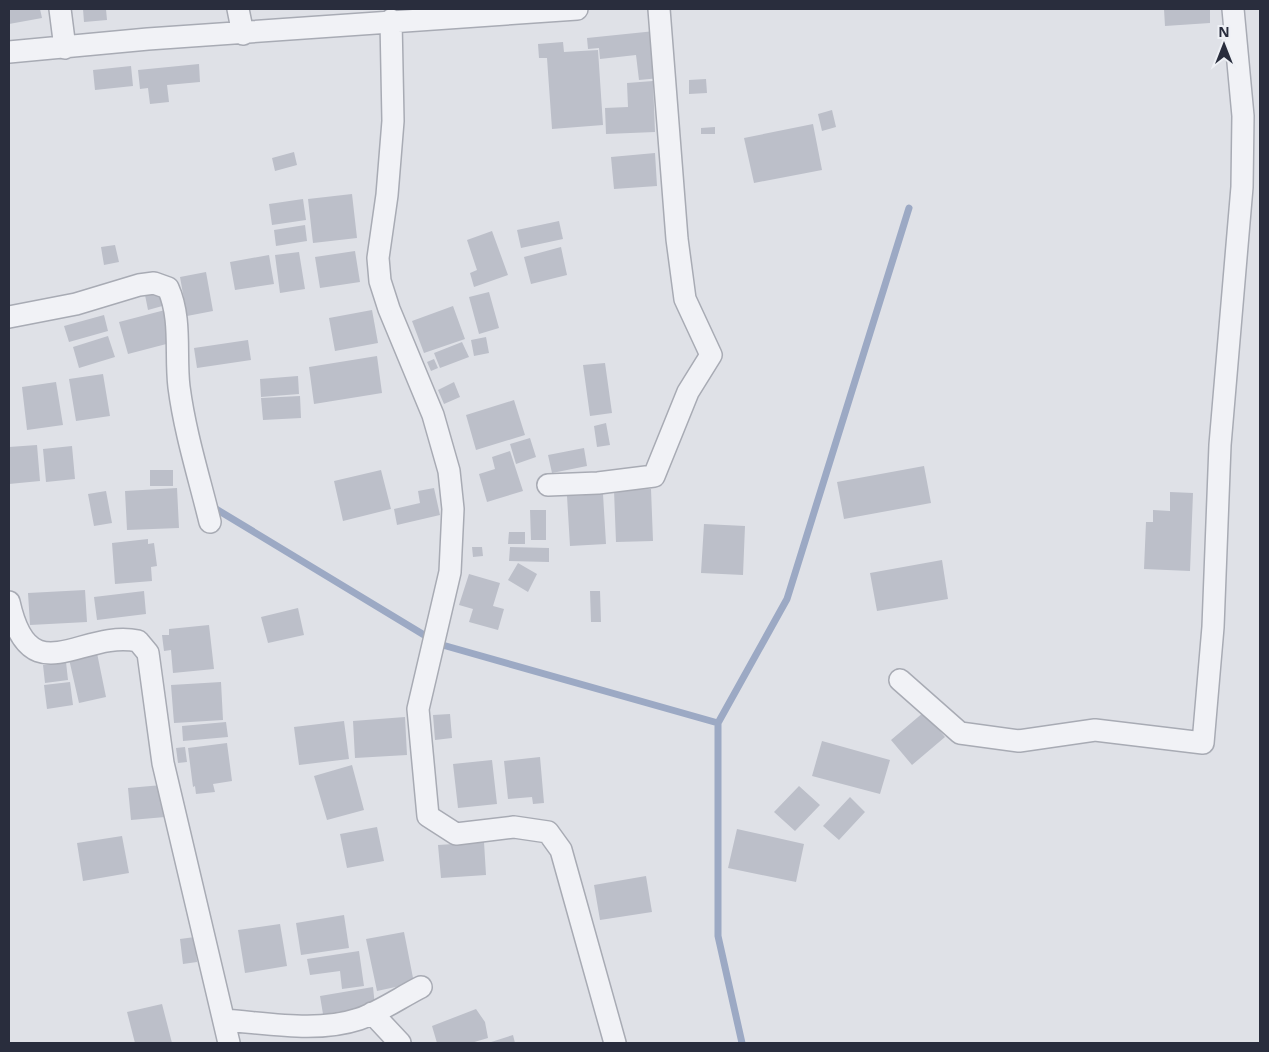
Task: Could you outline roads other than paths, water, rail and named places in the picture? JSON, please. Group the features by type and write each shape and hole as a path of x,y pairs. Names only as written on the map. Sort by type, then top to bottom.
{"street":[{"path":"60,9 65,48"},
{"path":"238,9 243,34"},
{"path":"9,52 148,39 243,34 325,17 390,20 577,9"},
{"path":"548,485 654,476 688,392 711,355 685,299 677,239 660,9"},
{"path":"900,680 960,732 1019,742 1094,730 1203,743 1213,627 1220,445 1242,187 1243,116 1233,9"},
{"path":"390,20 393,121 387,195 378,258 380,280 389,309 433,415 449,471 453,509 450,572 418,709 428,816 456,834 514,827 548,832 561,850 615,1043"},
{"path":"9,317 76,304 139,285 154,283 168,288 176,304 179,386 187,430 210,522"},
{"path":"9,602 20,632 34,651 50,655 124,638 138,641 148,653 163,763 229,1043"},
{"path":"224,1020 319,1025 341,1024 372,1013 421,987"},
{"path":"372,1013 400,1043"}],"waterway":[{"path":"742,1043 718,936 718,723 787,599 909,208"},
{"path":"216,509 439,644 718,723"}]}
